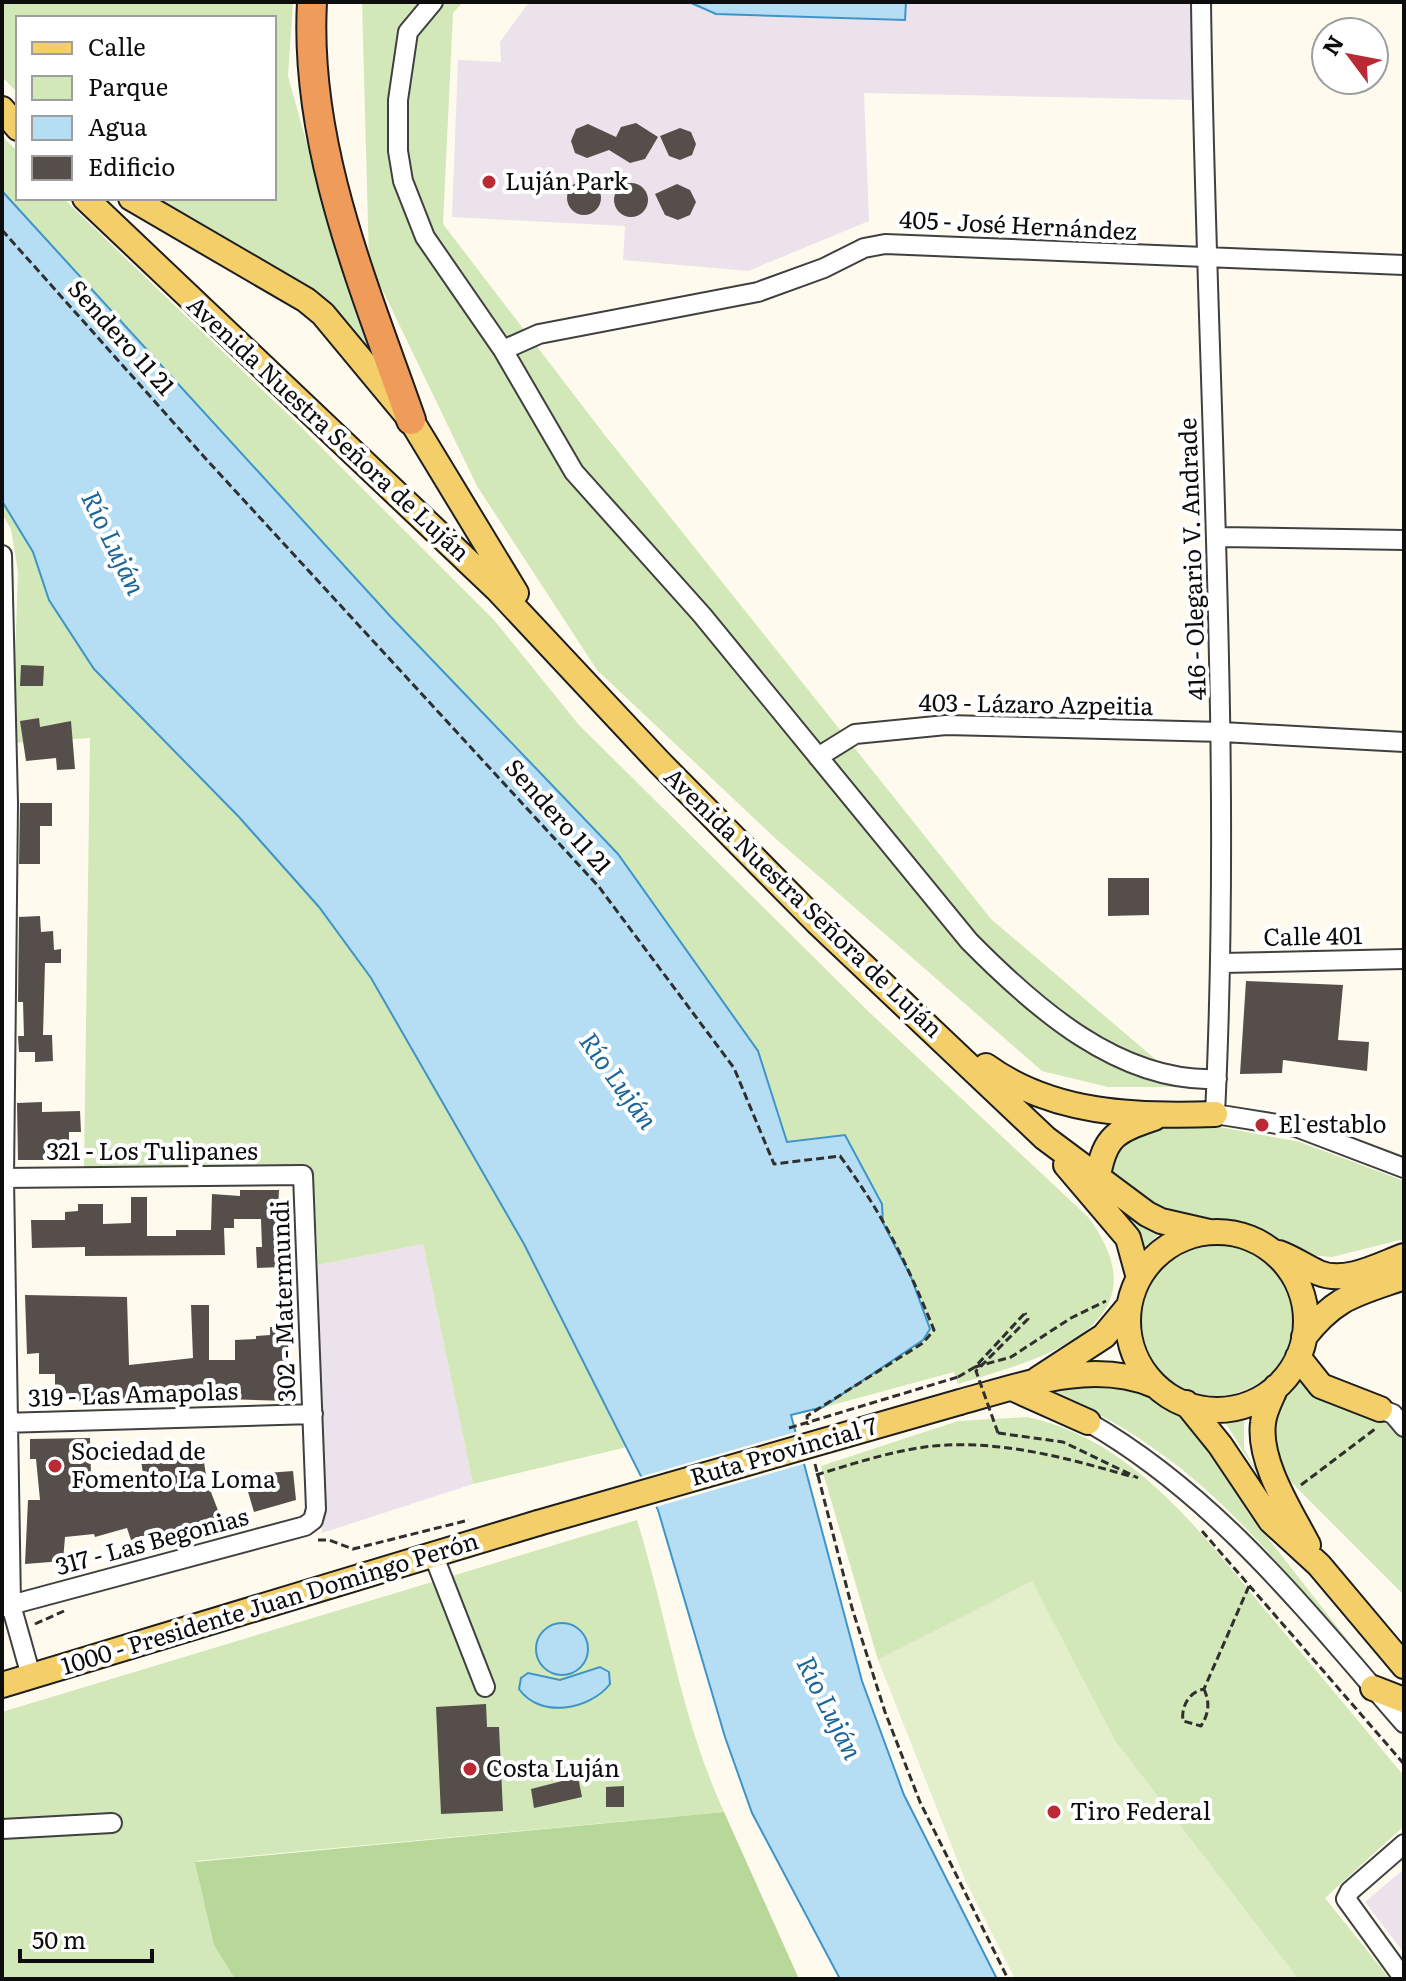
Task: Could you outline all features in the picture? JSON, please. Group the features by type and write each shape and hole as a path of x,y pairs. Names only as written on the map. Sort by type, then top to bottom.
{"highway":[{"path":"312,2 312,85 320,130 359,270 411,420"}],"main road":[{"path":"2,109 16,126"},
{"name":"Avenida Nuestra Señora de Luján","path":"87,200 373,468 817,922 1045,1138 1128,1238 1133,1292"},
{"name":"Avenida Nuestra Señora de Luján","path":"134,200 306,300 343,336 411,420 488,551 567,663"},
{"path":"923,1020 992,1070 1044,1100 1158,1116 1215,1114"},
{"path":"1098,1176 1101,1154 1111,1137 1158,1116"},
{"name":"Avenida Nuestra Señora de Luján","path":"1045,1138 1098,1176 1116,1193 1161,1221 1209,1232"},
{"path":"1276,1387 1237,1408 1207,1410 1186,1403 1154,1385 1143,1372 1129,1340 1133,1292 1168,1246 1209,1232 1242,1235 1322,1274 1336,1276 1362,1272 1404,1256"},
{"path":"1272,1250 1291,1270 1302,1295 1301,1347 1321,1386 1392,1417"},
{"path":"1319,1565 1283,1499 1263,1437 1263,1421 1276,1387 1325,1310 1337,1302 1404,1277"},
{"name":"Ruta Provincial 7","path":"1021,1385 1104,1336 1133,1292"},
{"name":"Ruta Provincial 7","path":"538,1523 1021,1385 1101,1372 1128,1374 1154,1385"},
{"path":"1021,1385 1088,1422"},
{"path":"1186,1403 1220,1445 1271,1521 1392,1639 1404,1666"},
{"name":"1000 - Presidente Juan Domingo Perón","path":"2,1685 538,1523"},
{"path":"1392,1639 1404,1686"},
{"path":"1373,1688 1404,1700"}],"street":[{"path":"411,2 411,27 402,63 398,151 403,181 425,237 503,350 574,472 692,604 969,941 1028,996 1097,1045 1147,1070 1193,1080 1217,1079"},
{"path":"411,27 433,2"},
{"name":"416 - Olegario V. Andrade","path":"1201,2 1205,259 1218,537 1222,732 1222,963 1215,1114"},
{"name":"405 - José Hernández","path":"503,350 539,334 758,292 824,268 852,253 885,244 1404,265"},
{"path":"1218,537 1404,540"},
{"path":"2,555 7,1606 31,1676"},
{"name":"403 - Lázaro Azpeitia","path":"818,757 855,734 946,725 1222,732 1404,742"},
{"name":"Calle 401","path":"1222,963 1404,959"},
{"path":"1215,1114 1296,1127 1404,1168"},
{"name":"321 - Los Tulipanes","path":"3,1178 303,1175"},
{"name":"302 - Matermundi","path":"303,1175 313,1414 313,1520"},
{"name":"319 - Las Amapolas","path":"5,1422 313,1414"},
{"path":"1088,1422 1136,1449 1237,1534 1404,1723"},
{"name":"317 - Las Begonias","path":"7,1606 305,1526 313,1520"},
{"path":"433,1554 485,1687"},
{"path":"2,1829 112,1823"},
{"path":"1404,1844 1347,1896 1348,1905 1404,1979"}],"path":[{"name":"Sendero 11 21","path":"2,230 206,459 599,887 734,1068 774,1164 840,1156 880,1211 908,1264 934,1330 923,1343 807,1416 809,1430"},
{"path":"958,1377 975,1367 1011,1357 1095,1304 1133,1292"},
{"path":"816,1475 878,1456 946,1445 994,1446 1084,1463 1140,1479 1063,1442 998,1433 976,1371 1028,1319 1025,1313 975,1367"},
{"path":"1283,1499 1392,1417"},
{"path":"814,1460 852,1608 885,1712 920,1802 1008,1979"},
{"path":"314,1541 329,1540 353,1549 473,1519"},
{"path":"1197,1526 1404,1764"},
{"path":"1204,1689 1197,1690 1186,1702 1183,1721 1188,1725 1201,1726 1207,1714 1209,1701 1204,1689 1249,1586"},
{"path":"17,1632 64,1611"}],"shaded area":[{"path":"529,2 1193,2 1195,100 864,93 869,221 748,271 623,260 625,226 452,217 458,60 501,62 500,42"},
{"path":"423,1244 473,1484 322,1533 318,1265"},
{"path":"1404,1869 1404,1953 1365,1902"}],"green space":[{"path":"2,2 293,2 288,76 335,245 376,363 323,308 151,200 276,200 276,16 16,16 16,91 2,77"},
{"path":"362,2 463,2 453,13 443,224 604,434 991,919 1188,1087 1108,1087 1042,1071 776,839 597,670 477,486 369,262"},
{"path":"2,136 16,150 16,200 65,200 300,426 494,620 579,725 869,1012 1088,1217 1109,1255 1113,1286 1104,1312 1083,1333 1055,1350 1023,1363 958,1384 954,1372 799,1414 787,1320 2,275"},
{"path":"2,465 323,874 673,1436 473,1484 423,1244 318,1265 313,1170 84,1168 90,738 12,743 18,572 11,529 2,514"},
{"path":"1193,1122 1300,1142 1404,1181 1404,1239 1332,1257 1306,1255 1242,1221 1189,1217 1151,1209 1109,1174 1107,1151 1134,1129"},
{"path":"1101,1188 1160,1232 1145,1249 1128,1216"},
{"path":"1215,1238 1245,1244 1271,1261 1288,1287 1294,1317 1288,1347 1271,1373 1245,1390 1215,1396 1185,1390 1159,1373 1142,1347 1136,1317 1142,1287 1159,1261 1185,1244"},
{"path":"1299,1369 1393,1423 1404,1437 1404,1595 1276,1467 1273,1407"},
{"path":"1089,1379 1132,1384 1187,1423 1216,1459 1249,1514 1364,1661 1378,1684 1269,1553 1192,1478 1100,1415 1046,1390"},
{"path":"1244,1414 1244,1449 1275,1503 1222,1417"},
{"path":"1027,1417 1066,1429 1102,1447 1165,1496 1220,1555 1404,1776 1404,1826 1325,1898 1390,1979 1298,1979 1115,1741 1032,1582 878,1660 821,1466 958,1421"},
{"path":"637,1520 685,1704 724,1812 196,1861 214,1944 235,1979 2,1979 2,1712"},
{"name":"Tiro Federal","path":"1032,1581 1115,1741 1298,1979 1015,1979 966,1882 878,1660"},
{"path":"724,1812 799,1979 235,1979 214,1945 195,1862"}],"water":[{"path":"689,2 906,2 905,20 716,14"},
{"name":"Río Luján","path":"2,191 391,617 618,854 758,1051 787,1142 845,1135 882,1204 883,1223 911,1277 930,1329 923,1340 823,1407 791,1415 862,1681 904,1795 997,1979 840,1979 752,1813 725,1737 658,1510 524,1244 371,978 319,907 239,817 94,669 49,600 33,552 2,501"},
{"path":"562,1623 581,1630 588,1649 581,1668 562,1675 543,1668 536,1649 543,1630"},
{"path":"600,1667 609,1672 610,1684 601,1693 578,1705 565,1708 539,1705 519,1689 521,1678 528,1673 560,1680"}],"pier":[{"path":"799,1431 807,1463 652,1508 636,1478"}],"building":[{"path":"636,123 658,137 645,159 630,163 609,150 587,158 575,153 571,141 576,129 588,124 616,137 621,127"},
{"path":"680,128 691,132 696,144 692,155 680,160 669,156 660,136"},
{"path":"584,181 596,186 601,198 596,210 584,215 572,210 567,198 572,186"},
{"path":"631,183 643,188 648,200 643,212 631,217 619,212 614,200 619,188"},
{"path":"677,184 690,190 696,202 690,215 678,220 665,215 655,194"},
{"path":"21,665 44,666 43,686 20,686"},
{"path":"39,718 40,727 71,721 75,769 57,770 56,758 26,761 20,721"},
{"path":"20,803 52,803 52,826 40,826 40,864 19,864"},
{"path":"1108,878 1149,878 1149,915 1108,916"},
{"path":"40,916 41,932 53,931 54,950 61,949 61,963 45,963 43,1035 52,1035 53,1061 35,1062 35,1052 19,1052 18,1036 24,1036 23,1002 18,1002 19,917"},
{"path":"1246,981 1343,985 1338,1040 1369,1042 1367,1071 1283,1060 1282,1073 1240,1074"},
{"path":"42,1102 42,1112 80,1111 81,1132 69,1132 69,1140 45,1142 45,1160 18,1160 17,1103"},
{"path":"240,1190 279,1190 276,1247 281,1247 282,1267 257,1268 256,1247 262,1247 261,1219 234,1219 234,1228 224,1228 225,1255 85,1256 85,1247 32,1248 31,1220 65,1220 65,1212 78,1211 78,1204 103,1204 103,1224 131,1223 131,1197 147,1197 147,1236 176,1236 176,1230 211,1230 212,1194 240,1196"},
{"path":"25,1295 127,1297 129,1365 193,1358 191,1305 209,1305 209,1360 235,1360 235,1340 270,1335 270,1327 288,1327 289,1401 192,1398 192,1389 152,1390 152,1400 129,1403 55,1401 55,1374 39,1374 39,1353 27,1354"},
{"path":"90,1438 91,1476 112,1472 114,1492 145,1485 140,1455 155,1453 154,1448 169,1446 171,1458 202,1449 207,1482 221,1518 162,1539 158,1531 131,1540 127,1528 95,1537 94,1534 65,1537 63,1561 25,1564 28,1500 40,1500 36,1459 30,1459 30,1439"},
{"path":"293,1471 296,1500 254,1512 243,1475"},
{"name":"Costa Luján","path":"486,1704 487,1727 499,1727 503,1811 441,1814 436,1707"},
{"path":"578,1777 582,1797 534,1808 531,1789"},
{"path":"624,1786 624,1807 606,1807 606,1787"}],"place":[{"name":"Luján Park","path":"489,182"},
{"name":"El establo","path":"1262,1125"},
{"name":"Sociedad de Fomento La Loma","path":"55,1466"},
{"name":"Costa Luján","path":"470,1769"},
{"name":"Tiro Federal","path":"1054,1812"}]}
